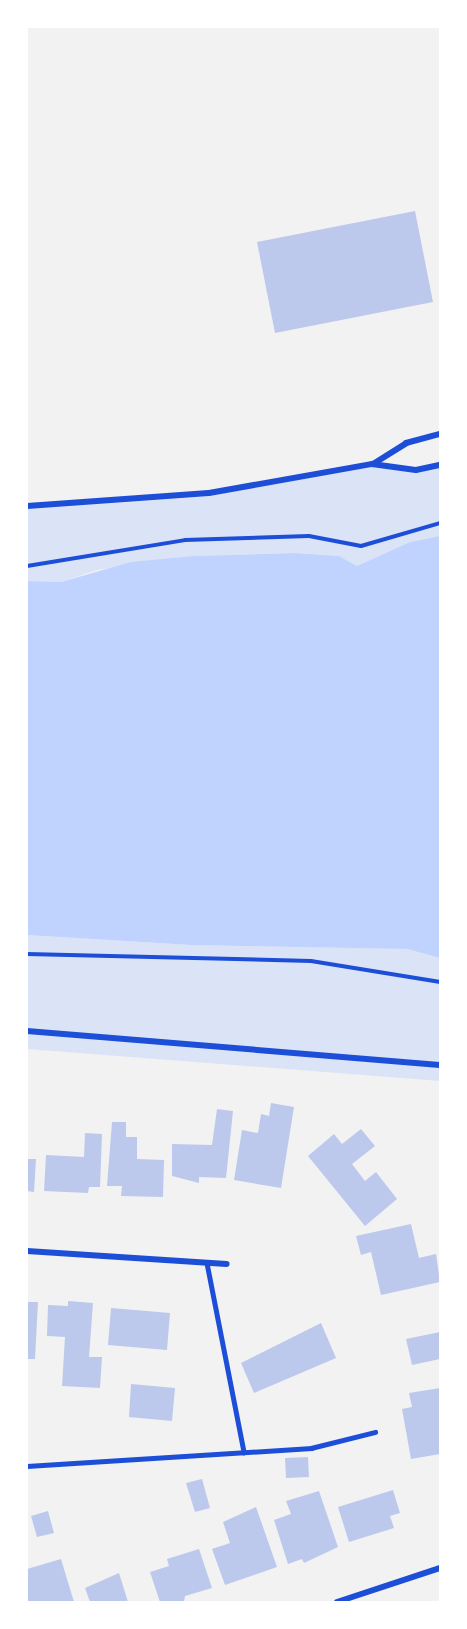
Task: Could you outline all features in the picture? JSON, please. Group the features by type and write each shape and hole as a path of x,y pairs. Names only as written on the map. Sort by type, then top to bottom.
{"street":[{"path":"372,465 406,444 440,434"},
{"path":"27,506 209,493 372,465 416,470 440,465"},
{"path":"27,1031 440,1065"},
{"path":"27,1251 227,1264"},
{"path":"337,1602 440,1568"}],"lane":[{"path":"207,1263 244,1452"},
{"path":"27,1466 311,1448 375,1432"}],"path":[{"path":"27,566 185,540 309,536 361,546 440,523"},
{"path":"27,954 310,961 440,982"}],"shaded area":[{"path":"372,464 416,470 440,465 440,536 410,542 357,566 339,556 295,553 194,556 97,570 61,582 27,581 27,506 154,499"},
{"path":"27,935 191,945 407,949 440,958 440,1081 27,1049"}],"water":[{"path":"440,536 440,958 407,949 191,945 27,935 27,581 61,582 131,562 194,556 295,553 339,556 357,566 410,542"}],"building":[{"path":"415,211 433,302 275,333 257,242"},
{"path":"271,1103 294,1107 281,1188 234,1180 242,1130 258,1133 261,1114 269,1116"},
{"path":"217,1109 233,1111 226,1178 199,1177 199,1183 172,1176 172,1144 212,1145"},
{"path":"112,1122 126,1122 126,1137 137,1137 137,1159 164,1160 163,1197 121,1196 122,1186 107,1186"},
{"path":"361,1129 375,1146 352,1164 365,1181 376,1172 397,1199 365,1226 308,1156 334,1134 342,1144"},
{"path":"85,1133 102,1134 100,1187 89,1187 88,1193 44,1191 46,1155 84,1157"},
{"path":"27,1159 36,1159 34,1192 27,1191"},
{"path":"411,1224 419,1258 436,1254 440,1282 381,1295 371,1252 361,1255 356,1236"},
{"path":"68,1301 93,1303 89,1357 102,1357 100,1388 62,1386 65,1337 47,1336 48,1305 68,1306"},
{"path":"27,1302 38,1302 35,1359 27,1359"},
{"path":"111,1308 170,1313 167,1350 108,1345"},
{"path":"321,1323 336,1358 254,1393 241,1363"},
{"path":"440,1332 440,1359 412,1365 406,1339"},
{"path":"131,1384 175,1388 172,1421 129,1417"},
{"path":"440,1388 440,1454 411,1459 402,1409 412,1407 409,1393"},
{"path":"308,1457 309,1477 286,1478 285,1458"},
{"path":"202,1479 210,1508 195,1512 186,1483"},
{"path":"393,1490 400,1513 390,1516 394,1528 349,1542 338,1507"},
{"path":"319,1491 338,1547 304,1563 302,1559 288,1564 274,1520 291,1514 286,1501"},
{"path":"256,1507 277,1567 225,1585 212,1549 230,1543 223,1522"},
{"path":"48,1511 54,1533 37,1537 31,1516"},
{"path":"199,1549 212,1588 185,1596 184,1602 160,1602 150,1572 169,1566 167,1559"},
{"path":"61,1559 74,1602 27,1602 27,1569"},
{"path":"119,1573 128,1602 90,1602 85,1588"}]}
